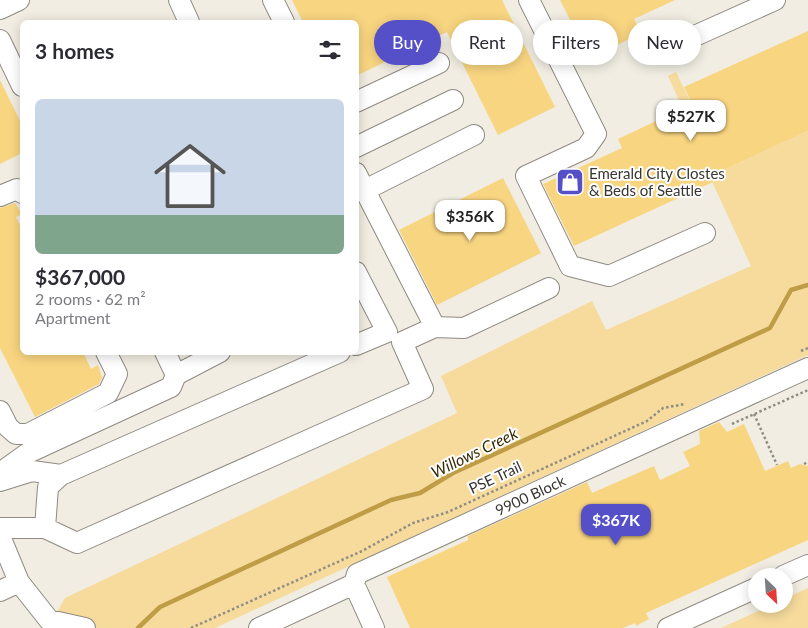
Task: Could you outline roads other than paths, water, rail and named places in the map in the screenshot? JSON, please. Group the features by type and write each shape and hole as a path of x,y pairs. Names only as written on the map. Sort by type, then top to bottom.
{"street":[{"path":"0,9 19,0"},
{"path":"179,0 189,20"},
{"path":"273,0 283,20"},
{"path":"529,0 596,134 586,148 526,176 570,266 609,276 704,233"},
{"path":"701,33 775,0"},
{"path":"0,40 20,81"},
{"path":"359,101 435,65"},
{"path":"359,146 453,100"},
{"path":"434,327 360,182 474,135"},
{"path":"0,196 17,189 20,191"},
{"path":"0,528 45,528 77,543 423,389 359,277"},
{"path":"359,345 434,327 464,328 550,288"},
{"path":"0,411 8,427 16,434 28,434 108,393 117,374 108,355"},
{"path":"166,355 176,375"},
{"path":"0,473 28,453 171,387 176,375 214,355"},
{"path":"45,528 48,487 61,475 333,355"},
{"name":"9900 Block","path":"259,628 354,584 358,574 801,362"},
{"path":"0,481 32,471 61,475"},
{"path":"0,536 19,582 49,620 85,628"},
{"path":"793,572 808,565"},
{"path":"0,591 19,582"},
{"path":"354,584 374,628"},
{"path":"668,628 748,592"}],"waterway":[{"name":"Willows Creek","path":"138,628 160,607 391,500 420,493 453,473 770,328 791,290 808,285"}],"place":[{"name":"Emerald City Clostes & Beds of Seattle","path":"570,182"}]}
